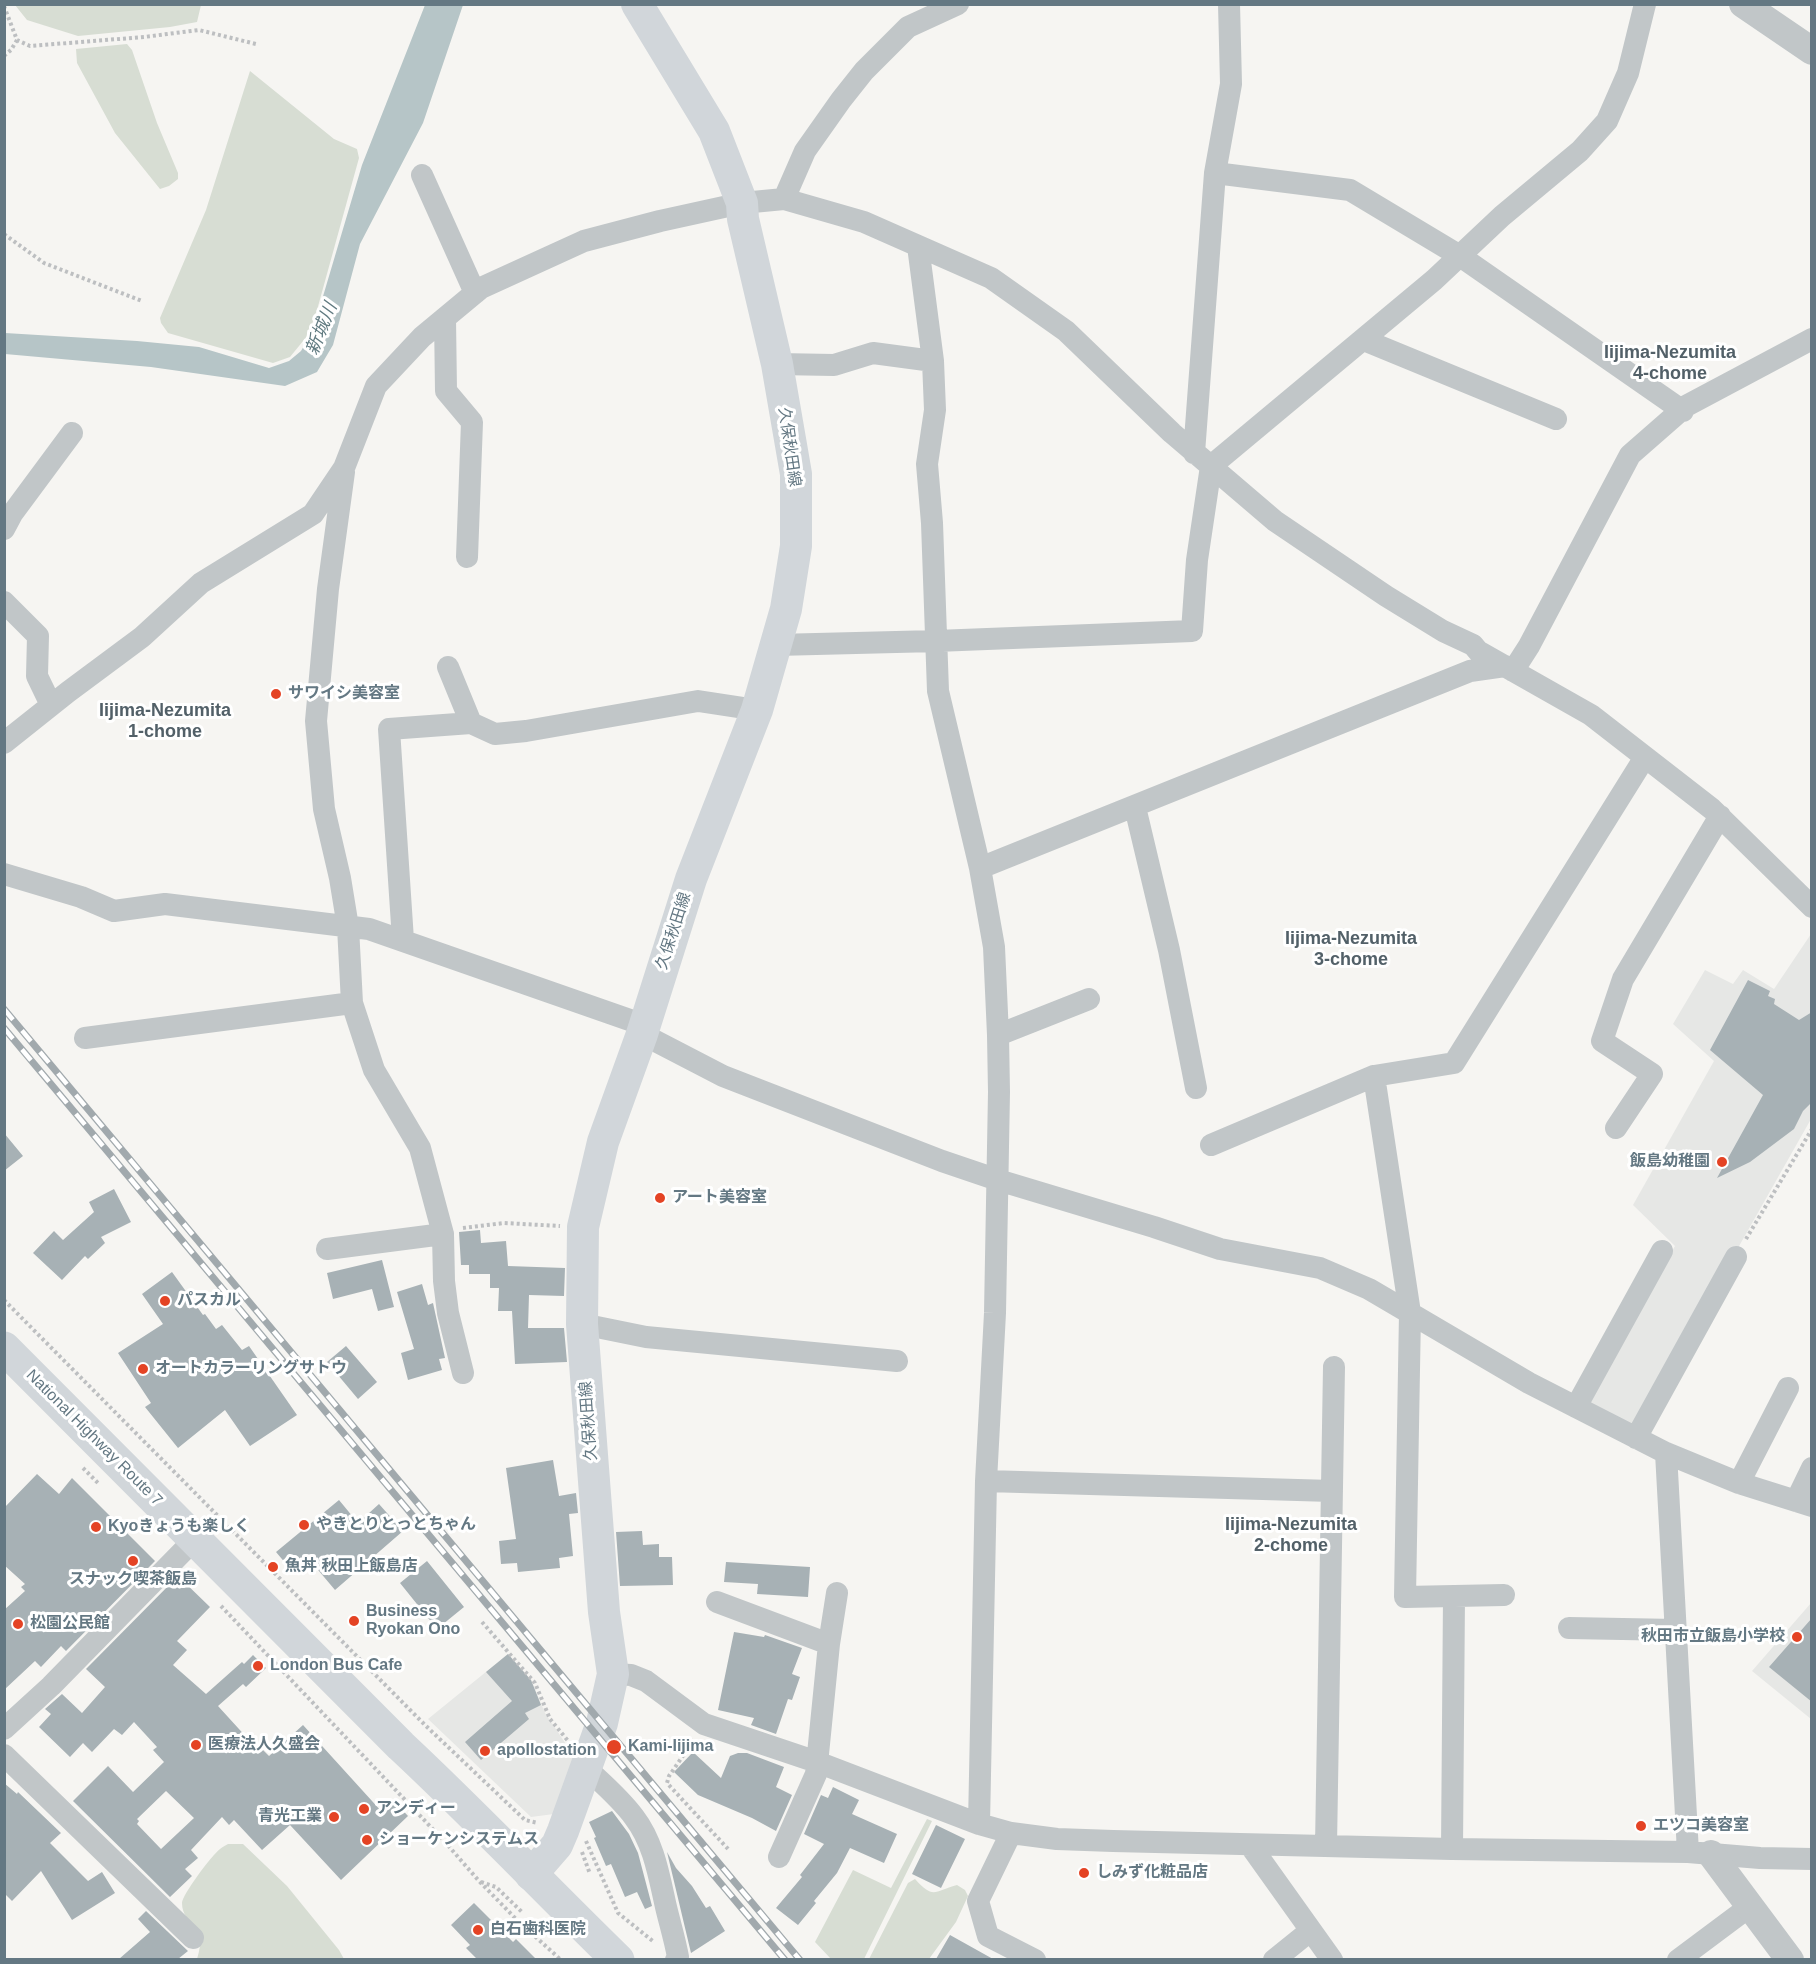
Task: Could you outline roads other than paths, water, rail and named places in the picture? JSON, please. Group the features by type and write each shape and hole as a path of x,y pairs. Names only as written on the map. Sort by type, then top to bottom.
{"highway":[{"name":"National Highway Route 7","path":"4,1348 401,1746 467,1808 615,1959"}],"main road":[{"name":"久保秋田線","path":"531,1875 557,1845 571,1840 586,1765 602,1723 613,1674 604,1612 582,1324 583,1227 603,1142 643,1029 691,879 757,710 786,609 795,546 796,474 777,364 743,219 742,203 714,131 637,4"}],"street":[{"path":"784,199 805,151 864,71 908,27 958,4"},
{"path":"776,645 1192,631 1215,173 1231,84 1229,4"},
{"path":"1202,459 1364,339 1434,280 1502,216 1580,151 1607,121 1628,74 1645,4"},
{"path":"1743,4 1812,51"},
{"path":"1215,173 1350,190 1460,256 1683,411"},
{"path":"422,175 475,293"},
{"path":"4,743 142,637 201,583 313,514 344,468 376,386 422,337 481,288 584,242 660,221 742,203 784,199 864,222 991,278 1066,331 1202,459 1275,521 1386,596 1443,631 1473,645 1478,651 1592,715 1720,816 1811,905"},
{"path":"918,246 933,361 935,410 927,464 932,524 938,691 980,868 994,947 998,1035 995,1313 986,1481 980,1824"},
{"path":"445,318 446,391 472,422 467,557"},
{"path":"1364,339 1557,419"},
{"path":"980,868 1470,671 1509,669 1529,646 1630,455 1686,406 1809,346"},
{"path":"777,364 834,365 873,353 933,361"},
{"path":"4,529 12,514 72,433"},
{"path":"344,468 328,589 316,721 324,809 340,878 348,927 352,1003 374,1070 420,1148 443,1234 444,1281 448,1313 463,1373"},
{"path":"4,602 38,636 37,676 51,705"},
{"path":"448,667 471,723"},
{"path":"403,940 389,729 471,723 495,734 526,731 698,701 757,710"},
{"path":"1211,1145 1374,1076 1454,1064 1645,756"},
{"path":"1135,807 1170,950 1196,1088"},
{"path":"1616,1128 1653,1074 1602,1041 1619,989 1623,978 1720,816"},
{"path":"4,874 81,897 114,911 165,904 369,929 403,940 643,1029 723,1076 942,1161 1220,1250 1320,1268 1369,1289 1529,1383 1636,1438 1739,1483 1804,1504 1812,1468"},
{"path":"998,1035 1089,999"},
{"path":"85,1038 352,1003"},
{"path":"1374,1076 1410,1313 1405,1597 1504,1595"},
{"path":"327,1249 443,1234"},
{"path":"1576,1407 1662,1251"},
{"path":"1636,1438 1736,1257"},
{"path":"582,1324 646,1337 897,1361"},
{"path":"1326,1846 1334,1367"},
{"path":"1739,1483 1788,1388"},
{"path":"1666,1453 1676,1630 1700,1853 1749,1907 1790,1959"},
{"path":"986,1481 1332,1491"},
{"path":"4,1729 51,1686 195,1539"},
{"path":"780,1857 816,1774 829,1644 837,1593"},
{"path":"1452,1849 1454,1596"},
{"path":"717,1602 829,1644"},
{"path":"1569,1628 1676,1630"},
{"path":"613,1674 631,1675 646,1681 704,1725 817,1762 980,1824 1011,1833 1057,1839 1700,1853 1812,1859"},
{"path":"4,1755 193,1938"},
{"path":"586,1765 635,1818 646,1838 658,1868 678,1957 667,1953"},
{"path":"1011,1833 978,1901 988,1936 1035,1959"},
{"path":"1250,1845 1332,1959"},
{"path":"1678,1959 1749,1907"},
{"path":"1274,1959 1310,1931"}],"water":[{"name":"新城川","path":"425,5 463,5 423,123 360,244 333,345 317,372 285,386 151,367 5,354 5,333 199,347 269,368 289,361 301,351 313,330 362,165"}],"railway":[{"path":"4,1009 800,1960"},
{"path":"4,1028 785,1960"}],"place":[{"name":"サワイシ美容室","path":"276,694"},
{"name":"飯島幼稚園","path":"1722,1162"},
{"name":"アート美容室","path":"660,1198"},
{"name":"パスカル","path":"165,1301"},
{"name":"オートカラーリングサトウ","path":"143,1369"},
{"name":"やきとりとっとちゃん","path":"304,1525"},
{"name":"Kyoきょうも楽しく","path":"96,1527"},
{"name":"スナック喫茶飯島","path":"133,1561"},
{"name":"魚丼 秋田上飯島店","path":"273,1567"},
{"name":"Business Ryokan Ono","path":"354,1621"},
{"name":"松園公民館","path":"18,1624"},
{"name":"秋田市立飯島小学校","path":"1797,1637"},
{"name":"London Bus Cafe","path":"258,1666"},
{"name":"医療法人久盛会","path":"196,1745"},
{"name":"Kami-Iijima","path":"614,1747"},
{"name":"apollostation","path":"485,1751"},
{"name":"アンディー","path":"364,1809"},
{"name":"青光工業","path":"334,1817"},
{"name":"エツコ美容室","path":"1641,1826"},
{"name":"ショーケンシステムス","path":"367,1840"},
{"name":"しみず化粧品店","path":"1084,1873"},
{"name":"白石歯科医院","path":"478,1930"}],"district":[{"name":"Iijima-Nezumita 4-chome","path":"1670,364"},
{"name":"Iijima-Nezumita 1-chome","path":"165,721"},
{"name":"Iijima-Nezumita 3-chome","path":"1351,949"},
{"name":"Iijima-Nezumita 2-chome","path":"1291,1535"}]}
